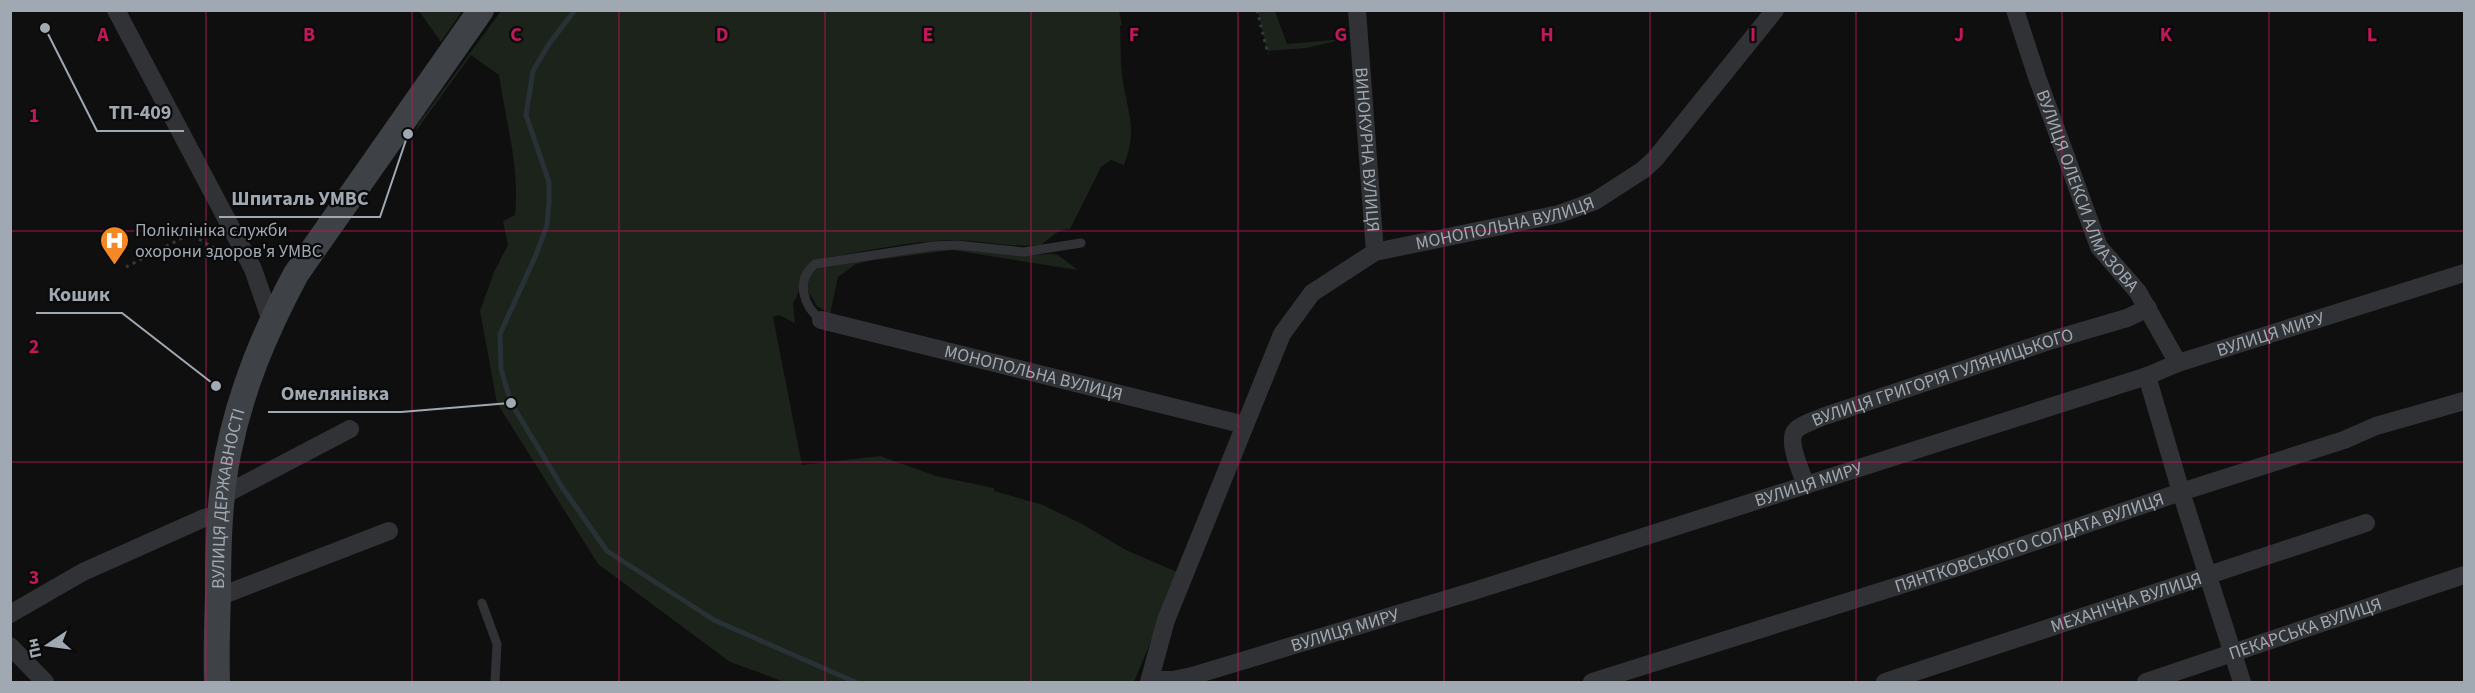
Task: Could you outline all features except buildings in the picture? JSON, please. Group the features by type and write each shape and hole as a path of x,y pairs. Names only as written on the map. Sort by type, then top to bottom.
{"street":[{"path":"116,10 253,269 271,321"},
{"name":"ВУЛИЦЯ ДЕРЖАВНОСТІ","path":"217,682 221,505 236,417 247,382 271,321 296,274 481,10"},
{"name":"ВИНОКУРНА ВУЛИЦЯ","path":"1357,10 1375,252"},
{"name":"МОНОПОЛЬНА ВУЛИЦЯ","path":"1149,681 1166,620 1245,425 1289,322 1312,293 1375,252 1559,214 1611,192 1655,159 1775,10"},
{"name":"ВУЛИЦЯ ОЛЕКСИ АЛМАЗОВА","path":"2015,10 2099,247 2139,292 2178,363"},
{"name":"ВУЛИЦЯ МИРУ","path":"1149,681 1173,680 1229,665 1477,590 2464,273"},
{"name":"ВУЛИЦЯ ГРИГОРІЯ ГУЛЯНИЦЬКОГО","path":"1806,485 1792,446 1792,439 1797,429 1822,417 2052,340 2127,318 2148,308"},
{"name":"МОНОПОЛЬНА ВУЛИЦЯ","path":"821,320 1245,425"},
{"path":"2147,376 2181,492 2242,682"},
{"name":"ПЯНТКОВСЬКОГО СОЛДАТА ВУЛИЦЯ","path":"1592,682 1971,563 2344,440 2376,426 2464,401"},
{"path":"10,614 83,572 204,518 221,505 350,429"},
{"name":"МЕХАНІЧНА ВУЛИЦЯ","path":"1885,682 2366,523"},
{"path":"218,597 389,531"},
{"name":"ПЕКАРСЬКА ВУЛИЦЯ","path":"2146,682 2464,575"},
{"path":"10,646 45,682"}],"lane":[{"path":"821,320 810,312 802,288 808,269 815,264 933,246 957,245 1024,252 1081,243"},
{"path":"482,603 497,644 495,682"}],"path":[{"path":"1257,10 1268,54"},
{"path":"126,267 190,234 253,269"}],"shaded area":[{"path":"419,11 462,11 441,42"},
{"path":"501,11 1119,11 1122,25 1120,26 1121,68 1130,119 1131,140 1124,165 1111,160 1101,167 1070,229 1057,233 1041,245 932,241 819,259 811,263 803,273 797,297 793,303 795,323 779,315 773,317 802,465 880,456 936,476 994,488 994,491 1043,505 1082,524 1126,550 1179,573 1134,682 785,682 730,662 598,564 497,403 480,311 494,272 508,245 503,221 515,215 516,197 514,162 499,75 471,55 416,131 418,124"},
{"path":"1258,11 1275,11 1287,44 1345,39 1306,48 1267,51"},
{"path":"955,248 1025,255 1058,255 1078,270 952,250 856,264 838,277 830,314 817,306 806,288 810,272 819,267 923,250"}],"waterway":[{"path":"575,10 549,44 533,71 526,115 549,182 549,203 547,225 536,255 500,334 501,369 511,403 562,487 607,551 714,620 855,682"}],"place":[{"name":"ТП-409","path":"45,28"},
{"name":"Шпиталь УМВС","path":"408,134"},
{"name":"Поліклініка служби охорони здоров'я УМВС","path":"114,266"},
{"name":"Кошик","path":"216,386"},
{"name":"Омелянівка","path":"511,403"}]}
